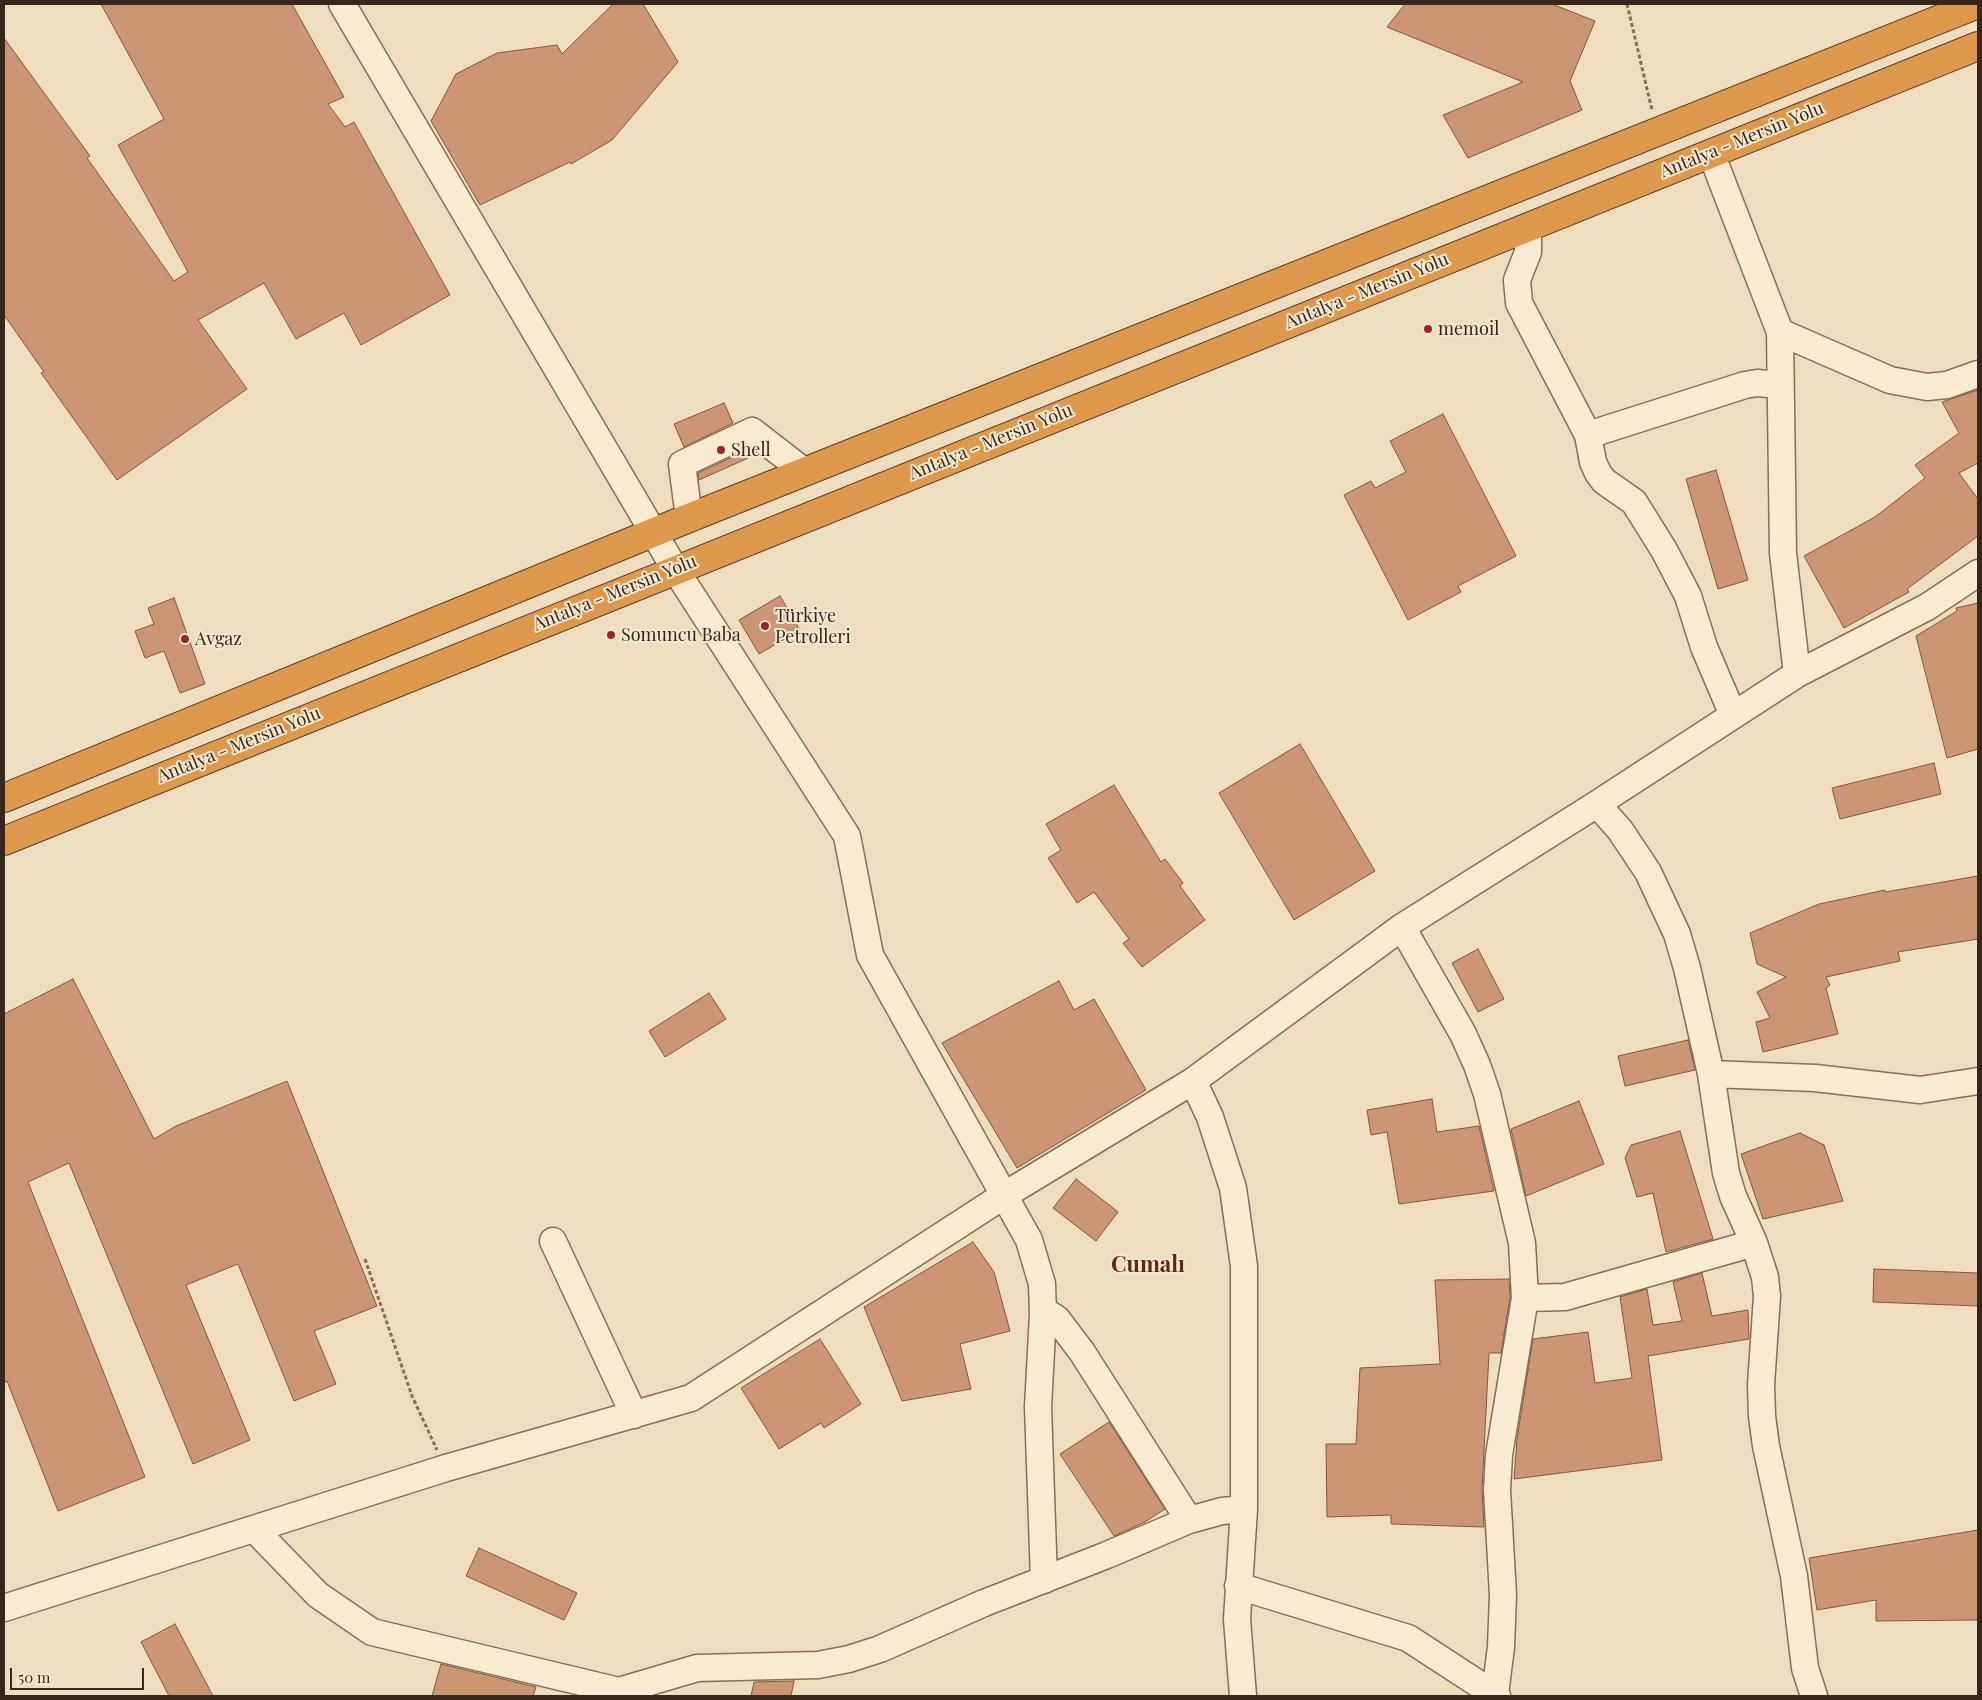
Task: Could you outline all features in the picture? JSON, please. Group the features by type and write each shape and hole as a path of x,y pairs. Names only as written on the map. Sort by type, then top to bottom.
{"highway":[{"path":"4,798 654,532 1978,4"},
{"name":"Antalya - Mersin Yolu","path":"4,840 1978,46"}],"street":[{"path":"342,4 675,569 848,836 870,955 1029,1240 1042,1284 1043,1314 1038,1407 1044,1580"},
{"path":"1711,153 1780,332 1783,553 1796,674"},
{"path":"1528,227 1528,252 1517,280 1519,303 1588,435 1593,462 1598,473 1604,481 1634,502 1676,573 1688,596 1704,647 1734,715"},
{"path":"1780,332 1890,380 1927,387 1947,385 1978,374"},
{"path":"1588,435 1745,385 1757,383 1780,385"},
{"path":"689,518 682,464 752,431 805,472"},
{"path":"4,1608 446,1468 691,1398 1003,1196 1193,1081 1402,927 1597,804 1796,674 1927,607 1978,572"},
{"path":"1597,804 1635,850 1663,899 1677,934 1687,968 1711,1074 1726,1173 1733,1196 1754,1243 1765,1278 1767,1296 1761,1384 1766,1446 1794,1576 1805,1668 1814,1696"},
{"path":"1238,1586 1408,1638 1496,1695 1501,1647 1503,1595 1497,1490 1499,1455 1525,1298 1522,1244 1487,1094 1463,1034 1402,927"},
{"path":"1711,1074 1815,1078 1920,1090 1978,1081"},
{"path":"1193,1081 1210,1117 1223,1153 1240,1227 1244,1266 1244,1509 1238,1586 1239,1658 1243,1696"},
{"path":"552,1241 634,1415"},
{"path":"1525,1298 1565,1297 1754,1243"},
{"path":"1043,1314 1051,1314 1057,1319 1082,1352 1189,1520"},
{"path":"255,1530 318,1595 372,1632 623,1694 697,1668 818,1666 849,1659 880,1649 984,1603 1189,1520 1222,1511 1244,1509"}],"path":[{"path":"1627,4 1657,131"},
{"path":"365,1258 412,1396 446,1468"}],"building":[{"path":"101,4 292,4 344,97 328,104 345,127 354,122 450,295 361,345 344,313 296,339 264,283 198,320 247,389 117,480 41,373 44,372 4,315 4,38 90,156 87,158 174,281 188,272 118,145 164,119"},
{"path":"613,4 643,4 678,62 612,140 571,164 570,162 480,205 431,121 456,74 497,53 557,45 562,54"},
{"path":"1405,4 1552,4 1595,21 1570,81 1582,110 1468,158 1443,115 1523,82 1387,27"},
{"path":"1978,390 1978,463 1959,473 1978,499 1978,536 1907,589 1909,592 1844,628 1804,556 1875,517 1925,478 1915,465 1959,433 1942,402"},
{"path":"724,403 733,423 684,447 674,424"},
{"path":"1443,414 1516,556 1458,586 1461,592 1408,620 1344,495 1371,481 1375,488 1406,472 1390,441"},
{"path":"745,451 748,458 699,480 698,473"},
{"path":"1716,470 1748,580 1718,589 1686,479"},
{"path":"780,596 800,630 759,654 739,620"},
{"path":"174,598 205,684 180,693 164,651 145,658 135,631 154,624 148,608"},
{"path":"1978,603 1978,749 1947,758 1916,636 1957,611 1956,608"},
{"path":"1300,744 1375,871 1294,920 1219,793"},
{"path":"1934,763 1941,794 1840,819 1832,788"},
{"path":"1114,785 1161,862 1165,859 1183,883 1180,886 1205,920 1142,967 1123,943 1129,939 1094,892 1077,903 1048,858 1061,850 1046,824"},
{"path":"1978,876 1978,939 1898,952 1900,961 1826,977 1830,985 1826,988 1838,1034 1763,1052 1756,1022 1770,1018 1757,992 1786,977 1757,964 1750,933 1819,904 1885,890 1885,892"},
{"path":"1478,949 1504,999 1478,1012 1452,963"},
{"path":"73,979 154,1139 176,1126 287,1081 377,1306 314,1331 336,1384 294,1401 238,1264 186,1285 250,1440 193,1464 69,1163 28,1182 145,1477 58,1511 7,1381 4,1383 4,1014"},
{"path":"1059,981 1074,1010 1094,999 1146,1090 1017,1168 942,1043"},
{"path":"709,993 726,1019 665,1057 649,1031"},
{"path":"1688,1040 1695,1070 1625,1086 1618,1056"},
{"path":"1432,1099 1437,1132 1479,1126 1494,1191 1399,1204 1387,1132 1371,1135 1367,1110"},
{"path":"1579,1101 1604,1164 1526,1196 1511,1129"},
{"path":"1680,1131 1713,1239 1666,1252 1653,1193 1637,1197 1625,1158 1631,1145"},
{"path":"1800,1133 1824,1145 1843,1201 1763,1219 1741,1154"},
{"path":"1076,1179 1118,1212 1096,1241 1053,1208"},
{"path":"973,1242 994,1272 1010,1331 960,1344 971,1389 902,1401 864,1307"},
{"path":"1874,1269 1978,1273 1978,1306 1873,1302"},
{"path":"1702,1273 1712,1316 1748,1310 1749,1339 1648,1356 1662,1460 1514,1479 1517,1439 1533,1339 1588,1332 1595,1383 1632,1378 1620,1297 1647,1289 1653,1325 1682,1321 1673,1282"},
{"path":"1509,1279 1510,1297 1501,1353 1489,1353 1482,1489 1484,1527 1391,1524 1391,1515 1327,1517 1326,1444 1356,1444 1360,1368 1440,1364 1435,1280"},
{"path":"820,1339 861,1404 824,1428 821,1423 779,1449 741,1388"},
{"path":"1109,1422 1165,1509 1145,1522 1114,1536 1060,1454"},
{"path":"1978,1530 1978,1620 1876,1621 1876,1600 1817,1610 1809,1558"},
{"path":"479,1548 577,1593 564,1620 466,1576"},
{"path":"175,1624 213,1696 169,1696 141,1642"},
{"path":"441,1664 536,1687 533,1696 432,1696"},
{"path":"794,1681 791,1696 751,1696 754,1682"}],"place":[{"name":"memoil","path":"1428,329"},
{"name":"Shell","path":"721,450"},
{"name":"Türkiye Petrolleri","path":"765,626"},
{"name":"Somuncu Baba","path":"611,635"},
{"name":"Avgaz","path":"185,639"}],"district":[{"name":"Cumalı","path":"1148,1265"}]}
